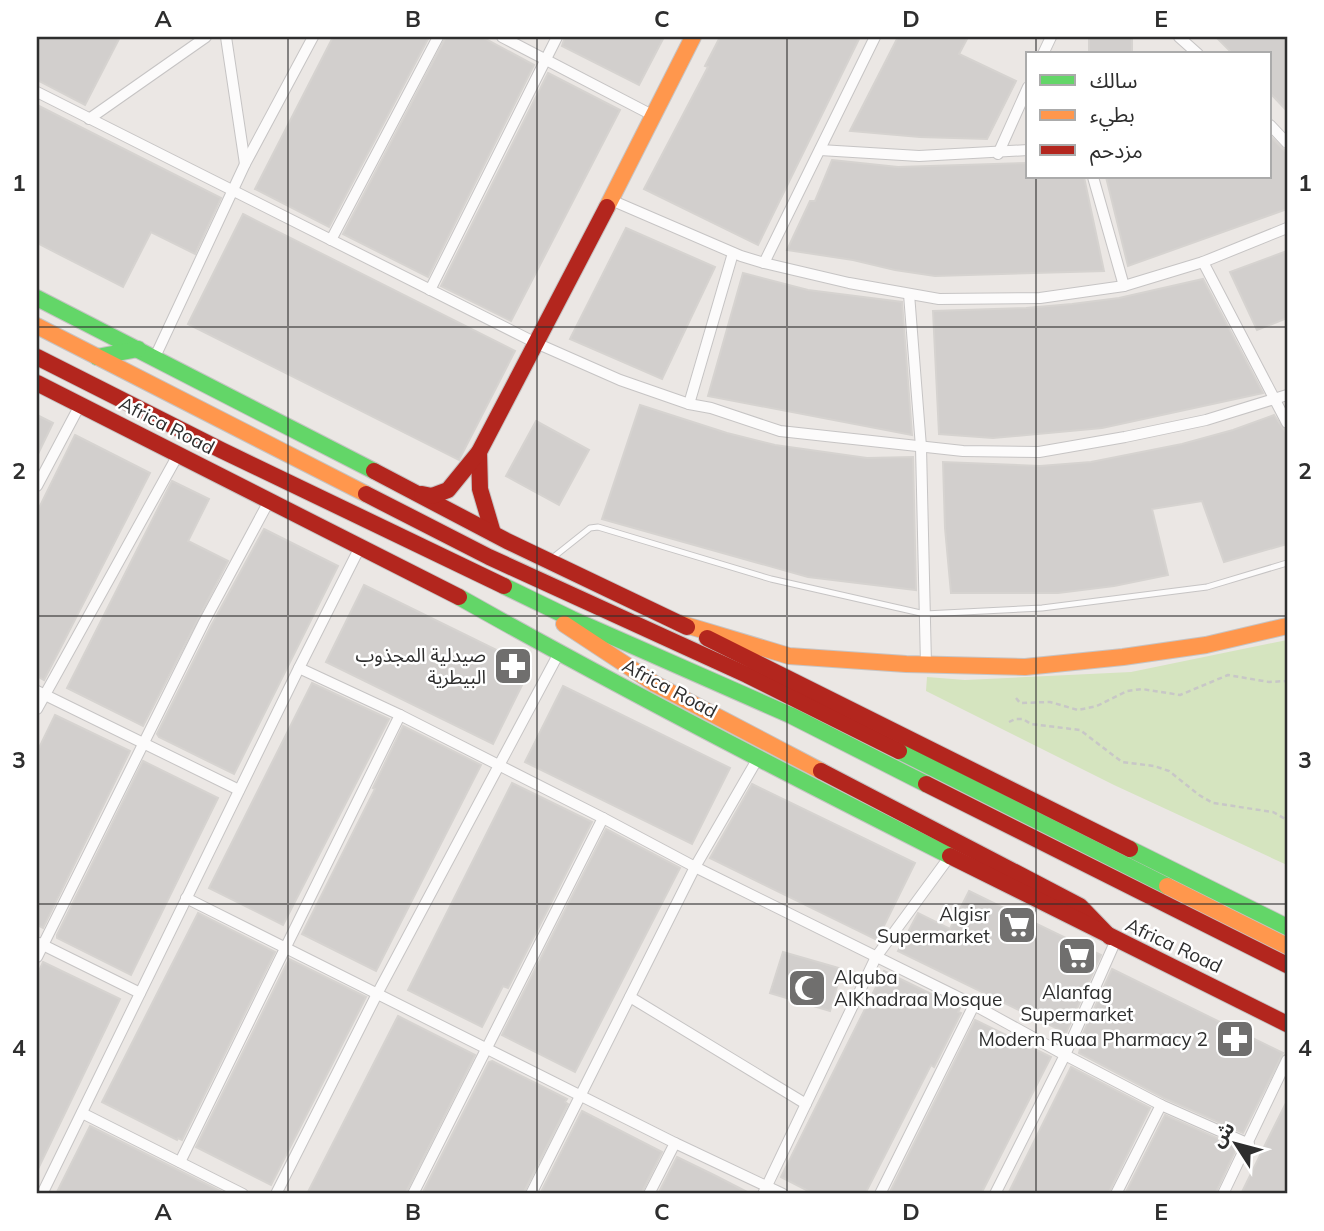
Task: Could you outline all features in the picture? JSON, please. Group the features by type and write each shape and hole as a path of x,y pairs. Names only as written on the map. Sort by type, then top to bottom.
{"main road":[{"path":"416,493 432,496 448,490 479,452 693,37"},
{"path":"37,298 548,561 679,623 1287,927"},
{"name":"Africa Road","path":"37,326 489,557 747,675 967,796 1287,965"},
{"path":"97,357 138,349"},
{"name":"Africa Road","path":"37,357 221,450 529,598 967,796 1287,947"},
{"name":"Africa Road","path":"37,383 361,545 758,758 1113,939 1287,1024"},
{"path":"479,452 480,489 494,533"},
{"path":"529,598 606,655 726,723 984,853 1080,906 1089,912 1113,939"},
{"path":"679,623 789,656 926,665 1025,667 1206,645 1287,626"}],"street":[{"path":"89,118 206,37"},
{"path":"226,37 245,164"},
{"path":"155,357 245,164 313,37"},
{"path":"331,240 438,37"},
{"path":"502,37 653,116"},
{"path":"430,290 557,37"},
{"path":"764,263 875,37"},
{"path":"1179,37 1196,52"},
{"path":"998,154 1026,91"},
{"path":"37,92 536,343 620,380 780,431 963,452 1038,452 1206,420 1287,395"},
{"path":"1272,127 1287,143"},
{"path":"820,150 919,156 998,154 1026,150"},
{"path":"1093,178 1124,286"},
{"path":"611,200 733,253 764,263 849,283 939,299 1040,298 1124,286 1203,262 1287,228"},
{"path":"689,404 733,253"},
{"path":"1203,262 1287,423"},
{"path":"909,294 922,447 926,665"},
{"path":"37,486 80,405"},
{"path":"37,709 41,692 179,453"},
{"path":"37,957 40,943 269,501"},
{"path":"42,1194 361,545"},
{"path":"276,1194 377,993 559,653"},
{"path":"299,668 499,764 695,867 974,1005 1161,1105 1249,1144"},
{"path":"41,692 239,790"},
{"path":"180,1162 400,715"},
{"path":"531,1194 695,867 758,758"},
{"path":"413,1194 603,818"},
{"path":"765,1190 876,957 950,856"},
{"path":"186,898 765,1190 783,1194"},
{"path":"995,1194 1065,1055 1113,939"},
{"path":"40,943 140,993"},
{"path":"630,997 806,1104"},
{"path":"880,1194 974,1005"},
{"path":"1223,1194 1287,1060"},
{"path":"1116,1194 1161,1105"},
{"path":"82,1113 243,1194"},
{"path":"649,1194 675,1143"}],"lane":[{"path":"548,561 590,528 598,527 771,579 925,614 1042,608 1207,587 1287,563"}],"path":[{"path":"1016,698 1020,703 1050,702 1078,710 1097,706 1127,691 1142,689 1180,695 1228,676 1269,682 1287,681"},
{"path":"1009,722 1023,719 1031,724 1080,730 1122,762 1169,771 1213,803 1273,811 1287,820"}],"green space":[{"path":"1287,640 1287,865 1114,785 926,691 927,677 965,680 1131,672"}],"building":[{"path":"37,37 120,37 85,105 37,80"},
{"path":"333,37 429,37 329,227 255,189"},
{"path":"446,37 482,37 534,65 428,277 343,234"},
{"path":"565,37 664,37 639,85 562,46"},
{"path":"720,37 860,37 758,245 644,189 708,67 705,66"},
{"path":"898,37 968,37 959,54 1016,81 987,139 850,131"},
{"path":"1089,37 1132,37 1132,52 1089,52"},
{"path":"1216,37 1287,37 1287,111 1272,95 1272,52 1231,52"},
{"path":"548,73 620,110 511,321 441,286"},
{"path":"37,105 221,198 195,254 151,232 123,287 37,243"},
{"path":"1272,138 1287,153 1287,209 1128,266 1106,178 1272,178"},
{"path":"832,160 898,167 1026,163 1026,178 1084,178 1104,271 935,276 787,250 810,201 815,201"},
{"path":"243,214 515,351 459,460 188,324"},
{"path":"626,228 715,267 662,379 570,339"},
{"path":"1287,251 1287,318 1257,330 1230,272"},
{"path":"743,273 808,290 902,302 912,435 708,396"},
{"path":"1203,279 1263,393 1102,428 993,438 939,434 933,311 1072,304 1119,298"},
{"path":"640,405 727,433 775,445 867,458 913,457 916,590 808,577 602,519"},
{"path":"37,415 53,423 37,456"},
{"path":"1274,415 1287,434 1287,544 1224,562 1202,501 1152,509 1168,575 1114,586 1058,593 951,593 943,462 1040,466 1091,462 1182,444"},
{"path":"536,421 589,450 559,505 506,476"},
{"path":"75,435 150,473 44,680 37,676 37,512"},
{"path":"172,481 209,499 188,541 228,561 143,726 67,688"},
{"path":"264,529 338,566 234,774 157,734 211,626"},
{"path":"364,585 531,667 493,744 326,662"},
{"path":"312,683 389,719 283,925 209,888"},
{"path":"563,686 730,768 692,844 525,762"},
{"path":"55,715 130,751 43,928 37,925 37,752"},
{"path":"403,726 481,765 376,971 302,934 375,789 373,788"},
{"path":"143,761 218,798 131,975 57,938 57,935"},
{"path":"512,783 592,822 508,988 503,986 482,1027 408,990"},
{"path":"752,784 915,863 877,940 710,858"},
{"path":"606,829 680,868 575,1072 502,1035"},
{"path":"969,891 1101,955 1066,1033 898,951 918,913 950,929"},
{"path":"198,913 275,952 182,1140 177,1140 102,1102"},
{"path":"783,952 842,969 830,1011 770,993"},
{"path":"289,959 366,997 271,1185 196,1147"},
{"path":"43,962 120,999 37,1171 37,975"},
{"path":"1112,969 1283,1053 1243,1133 1164,1098 1079,1053 1080,1040"},
{"path":"884,971 960,1008 958,1012 961,1013 934,1067 931,1065 865,1194 814,1194 781,1177"},
{"path":"398,1016 475,1055 405,1194 307,1194"},
{"path":"975,1020 1051,1057 981,1194 889,1194"},
{"path":"492,1061 567,1099 565,1102 568,1104 523,1194 422,1194 489,1062"},
{"path":"1071,1067 1150,1108 1108,1194 1008,1194"},
{"path":"1287,1101 1287,1194 1241,1194 1267,1141"},
{"path":"582,1111 662,1152 641,1194 540,1194"},
{"path":"1165,1115 1237,1147 1215,1194 1125,1194"},
{"path":"90,1126 226,1194 56,1194"},
{"path":"677,1157 714,1175 751,1194 658,1194"}],"traffic: fast":[{"path":"37,298 374,471"},
{"path":"97,357 138,349"},
{"path":"504,586 572,619 790,715 926,784"},
{"path":"459,597 703,730 950,856"},
{"path":"899,751 1167,886"},
{"path":"1130,849 1287,927"}],"traffic: slow":[{"path":"607,207 693,37"},
{"path":"37,326 366,494"},
{"path":"679,623 789,656 906,664 1025,667 1206,645 1287,626"},
{"path":"564,624 655,684 821,771"},
{"path":"1167,886 1287,946"}],"traffic: jam":[{"path":"422,494 432,496 448,490 479,452 607,207"},
{"path":"37,357 221,450 504,586"},
{"path":"37,383 459,597"},
{"path":"479,452 480,489 493,533"},
{"path":"374,471 507,541 687,627"},
{"path":"366,494 489,557 747,675 899,751"},
{"path":"707,638 1130,849"},
{"path":"821,771 1080,906 1110,937"},
{"path":"926,784 1287,965"},
{"path":"950,856 1287,1024"}],"place":[{"name":"صيدلية المجذوب البيطرية","path":"513,666"},
{"name":"Algisr Supermarket","path":"1017,925"},
{"name":"Alanfag Supermarket","path":"1077,956"},
{"name":"Alquba AlKhadraa Mosque","path":"807,988"},
{"name":"Modern Ruaa Pharmacy 2","path":"1235,1039"}]}
